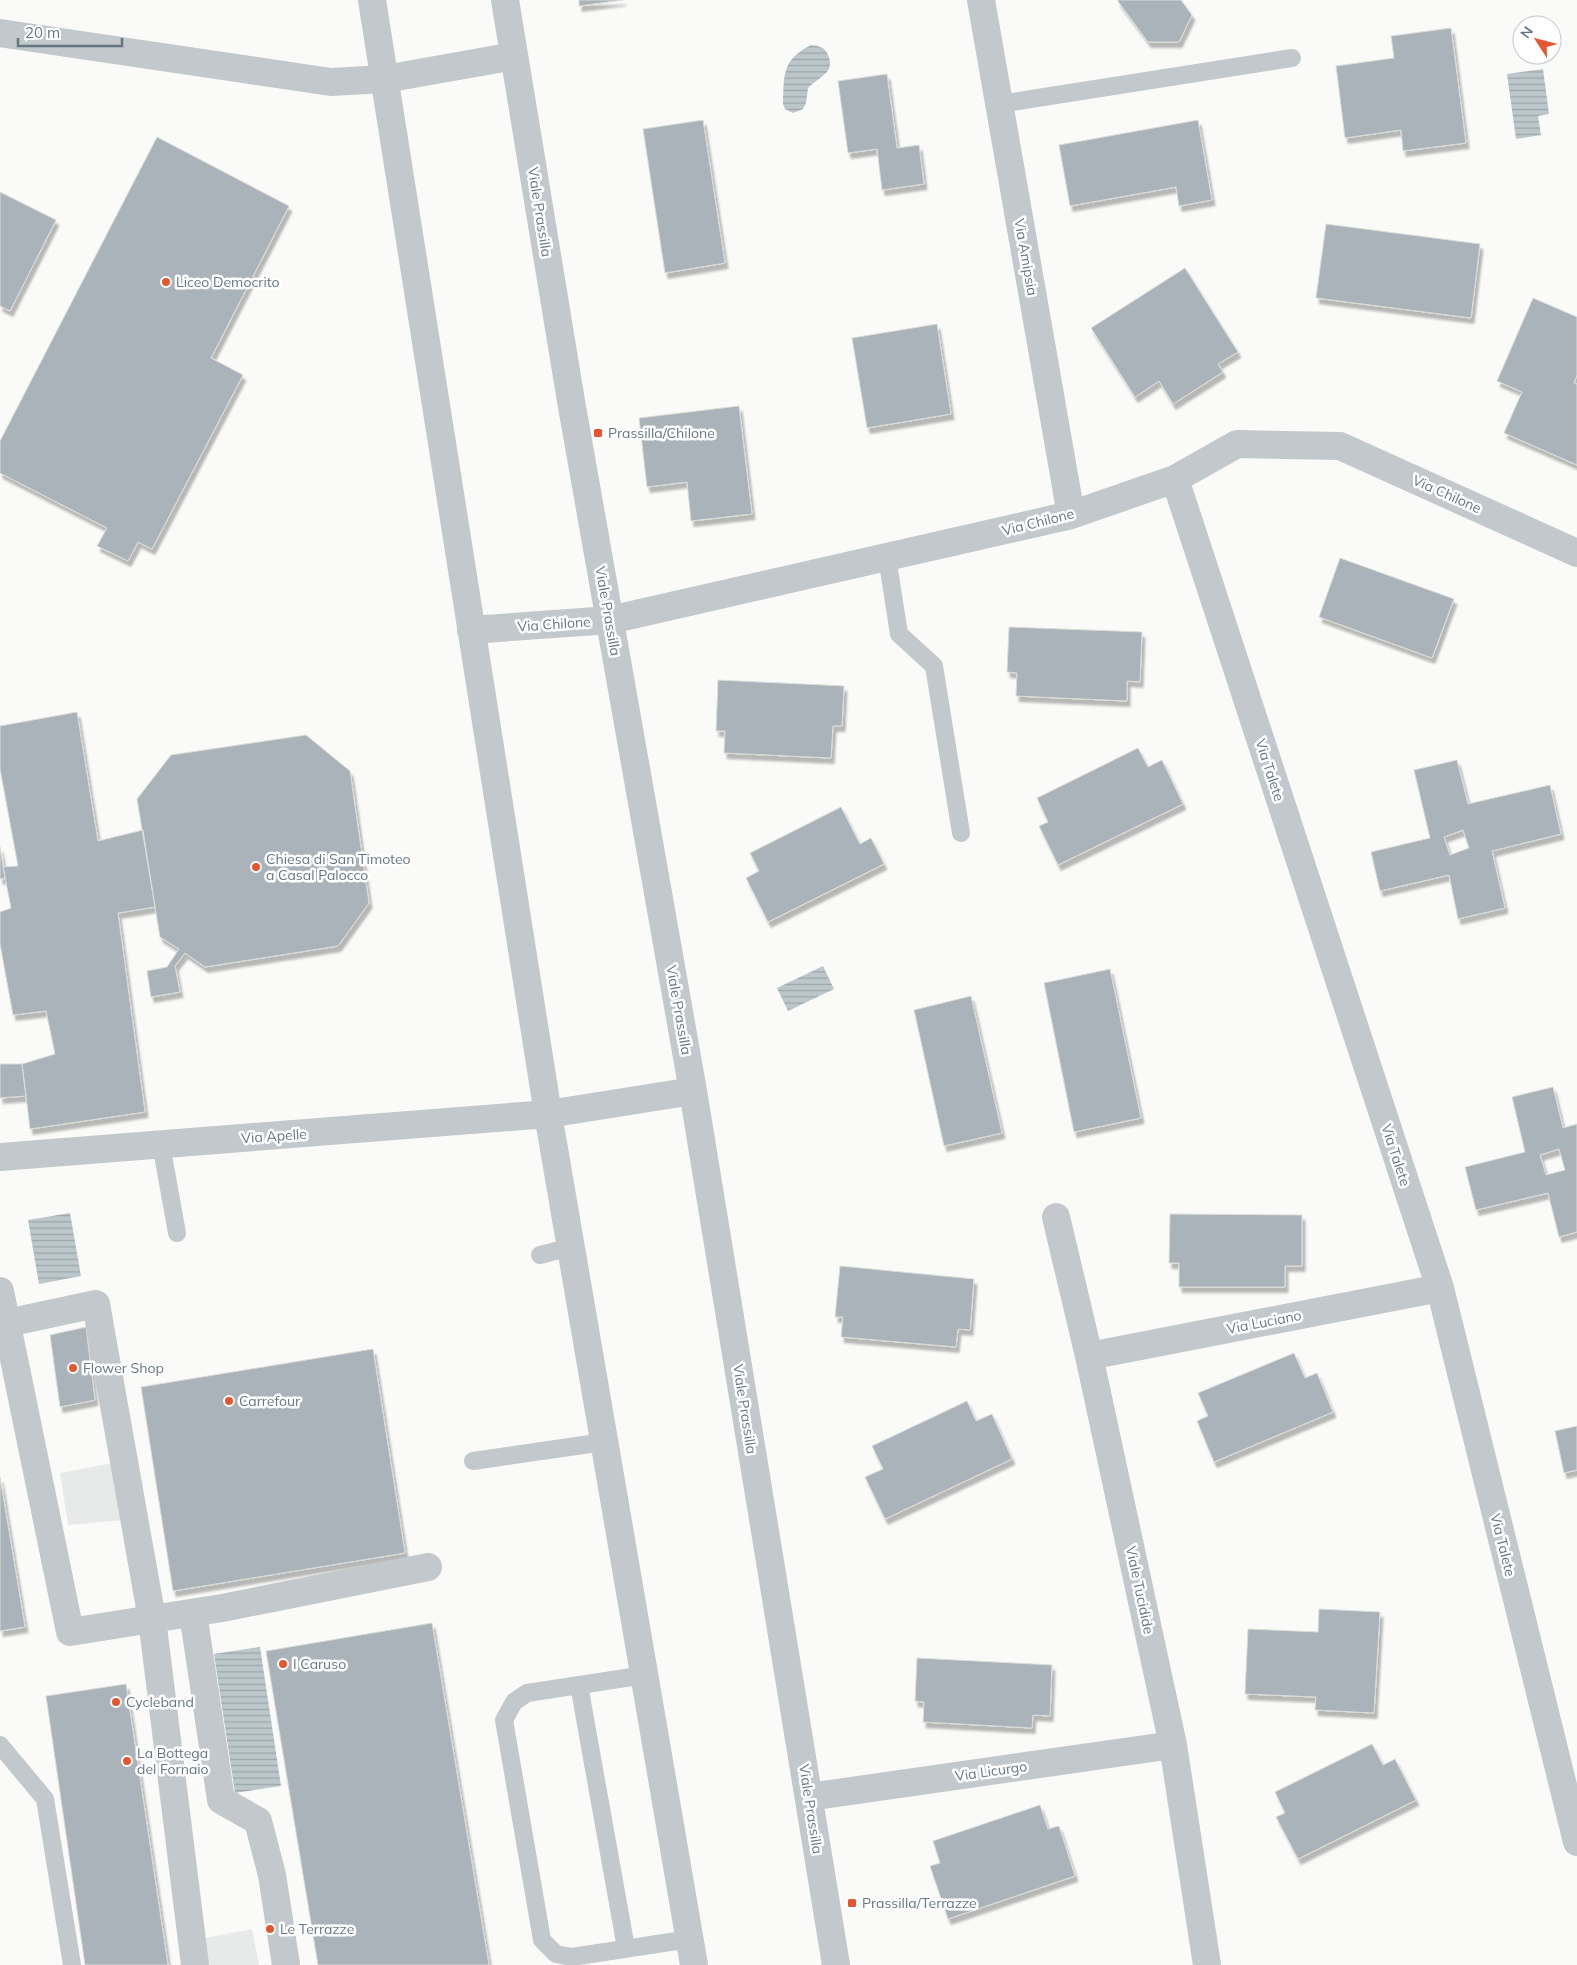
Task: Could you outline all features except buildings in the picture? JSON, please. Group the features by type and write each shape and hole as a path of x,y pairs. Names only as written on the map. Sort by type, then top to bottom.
{"street":[{"path":"372,0 548,1114 692,1952"},
{"name":"Viale Prassilla","path":"506,0 571,402 693,1091 836,1965"},
{"name":"Via Amipsia","path":"981,0 1071,515"},
{"path":"0,33 332,82 385,79 514,56"},
{"name":"Via Chilone","path":"472,630 610,620 1071,515 1175,479 1237,444 1340,446 1577,553"},
{"name":"Via Talete","path":"1175,479 1440,1288 1577,1842"},
{"name":"Via Apelle","path":"0,1157 548,1114 693,1091"},
{"name":"Viale Tucidide","path":"1056,1217 1089,1356 1173,1744 1207,1965"},
{"name":"Via Luciano","path":"1089,1356 1440,1288"},
{"path":"0,1291 70,1632 193,1613 428,1567"},
{"path":"7,1323 96,1304 152,1619 195,1965"},
{"path":"193,1613 221,1800 258,1821 272,1875 286,1965"},
{"name":"Via Licurgo","path":"809,1797 1173,1744"}],"lane":[{"path":"999,104 1292,58"},
{"path":"887,557 899,634 934,666 961,832"},
{"path":"161,1144 177,1233"},
{"path":"540,1254 571,1248"},
{"path":"473,1461 604,1442"},
{"path":"644,1676 528,1693 514,1702 504,1720 533,1893 542,1940 556,1954 572,1957 626,1948 692,1952"},
{"path":"579,1685 626,1948"},
{"path":"0,1745 45,1799 72,1965"}],"shaded area":[{"path":"811,45 819,46 825,50 830,66 825,74 808,88 806,103 803,109 793,113 785,109 783,104 786,69 795,56"},
{"path":"1543,69 1549,114 1538,116 1541,135 1516,139 1507,74"},
{"path":"823,966 834,989 788,1011 777,988"},
{"path":"70,1213 81,1276 39,1284 28,1220"},
{"path":"118,1462 126,1520 68,1525 60,1473"},
{"path":"260,1647 281,1786 235,1793 214,1654"},
{"path":"252,1929 259,1965 203,1965 200,1939"}],"place":[{"name":"Liceo Democrito","path":"166,282"},
{"name":"Prassilla/Chilone","path":"598,433"},
{"name":"Chiesa di San Timoteo a Casal Palocco","path":"256,867"},
{"name":"Flower Shop","path":"73,1368"},
{"name":"Carrefour","path":"229,1401"},
{"name":"I Caruso","path":"283,1664"},
{"name":"Cycleband","path":"116,1702"},
{"name":"La Bottega del Fornaio","path":"127,1761"},
{"name":"Prassilla/Terrazze","path":"852,1903"},
{"name":"Le Terrazze","path":"270,1929"}]}
